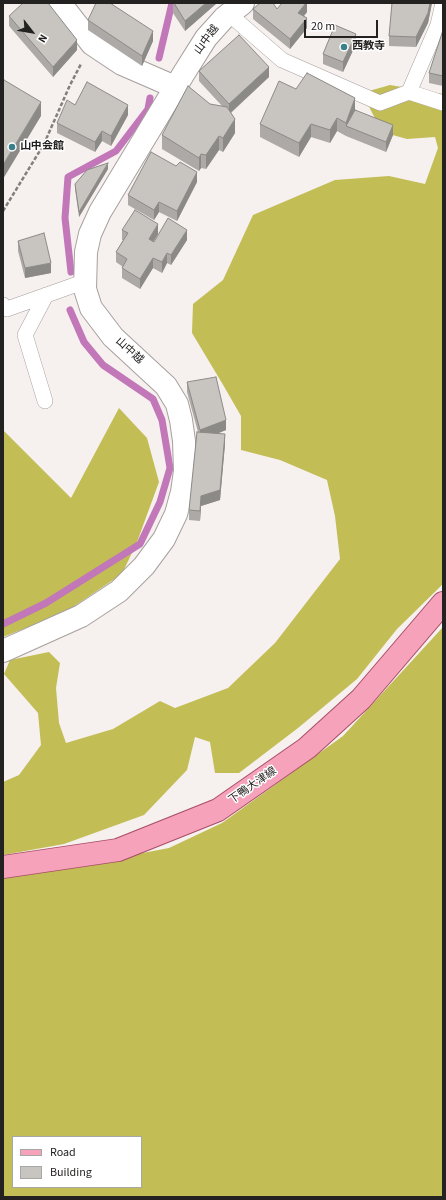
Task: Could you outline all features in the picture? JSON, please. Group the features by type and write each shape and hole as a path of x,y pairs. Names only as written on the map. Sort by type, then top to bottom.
{"main road":[{"name":"下鴨大津線","path":"3,867 118,850 218,810 308,748 361,699 443,603"}],"street":[{"path":"60,3 92,44 122,64 175,87"},
{"name":"山中越","path":"3,651 81,616 119,592 144,566 164,539 176,514 182,492 185,471 184,441 177,404 166,386 113,337 91,308 85,289 86,252 90,234 104,205 175,87 206,38 236,8"}],"lane":[{"path":"409,92 438,25 443,3"},
{"path":"236,8 282,60 380,103 409,92 443,103"},
{"path":"3,305 7,309 86,281"},
{"path":"45,401 25,335 46,295"}],"path":[{"path":"3,211 44,144 70,85 92,44"}],"shaded area":[{"path":"390,85 443,94 443,584 397,629 357,679 298,728 239,773 215,773 210,742 195,737 187,770 144,815 64,844 3,855 3,782 19,775 41,745 38,713 4,674 10,660 49,652 60,663 56,688 59,723 66,743 113,729 160,701 175,708 228,688 275,643 340,559 335,516 327,480 280,460 241,450 241,416 192,333 193,304 223,280 253,215 335,180 389,176 425,184 438,148 435,137 407,139 382,132 362,93"},
{"path":"119,408 147,438 159,482 137,542 122,574 64,613 3,637 3,430 71,498"},
{"path":"443,627 443,1197 3,1197 3,878 169,848 222,823 343,736"}],"building":[{"path":"23,3 48,3 77,40 53,67 9,16"},
{"path":"96,3 110,3 153,31 142,56 88,20"},
{"path":"174,3 206,3 185,21"},
{"path":"260,3 273,3 277,9 282,3 306,3 298,13 307,18 290,39 253,9"},
{"path":"392,3 430,3 428,13 416,37 389,36"},
{"path":"335,25 356,34 343,62 323,54"},
{"path":"443,30 443,76 429,73"},
{"path":"239,35 269,67 229,104 199,71"},
{"path":"307,73 355,98 346,123 337,118 330,130 311,124 299,143 260,124 279,81 296,89"},
{"name":"山中会館","path":"4,80 41,102 3,165 3,82"},
{"path":"87,82 128,105 111,136 102,131 95,142 57,123 67,100 75,105"},
{"path":"188,86 210,104 227,107 235,119 223,138 219,136 206,155 201,154 199,158 162,135"},
{"path":"355,110 393,125 386,142 346,126"},
{"path":"151,152 176,166 180,162 197,172 177,211 159,202 154,210 128,195"},
{"path":"108,163 79,212 75,184 87,170"},
{"path":"135,210 158,224 149,239 154,242 168,218 187,230 171,255 167,253 162,262 153,258 140,279 122,268 127,259 116,252 128,233 122,230"},
{"path":"44,233 51,263 25,268 18,241"},
{"path":"216,377 226,420 200,430 187,382"},
{"path":"197,432 225,434 220,490 201,496 200,511 189,510"}],"waterway":[{"path":"159,58 172,3"},
{"path":"71,272 65,218 68,177 116,151 148,109 150,98"},
{"path":"3,624 46,603 140,544 160,502 170,468 162,420 153,399 103,365 84,342 70,310"}],"place":[{"name":"西教寺","path":"344,47"},
{"name":"山中会館","path":"12,147"}]}
